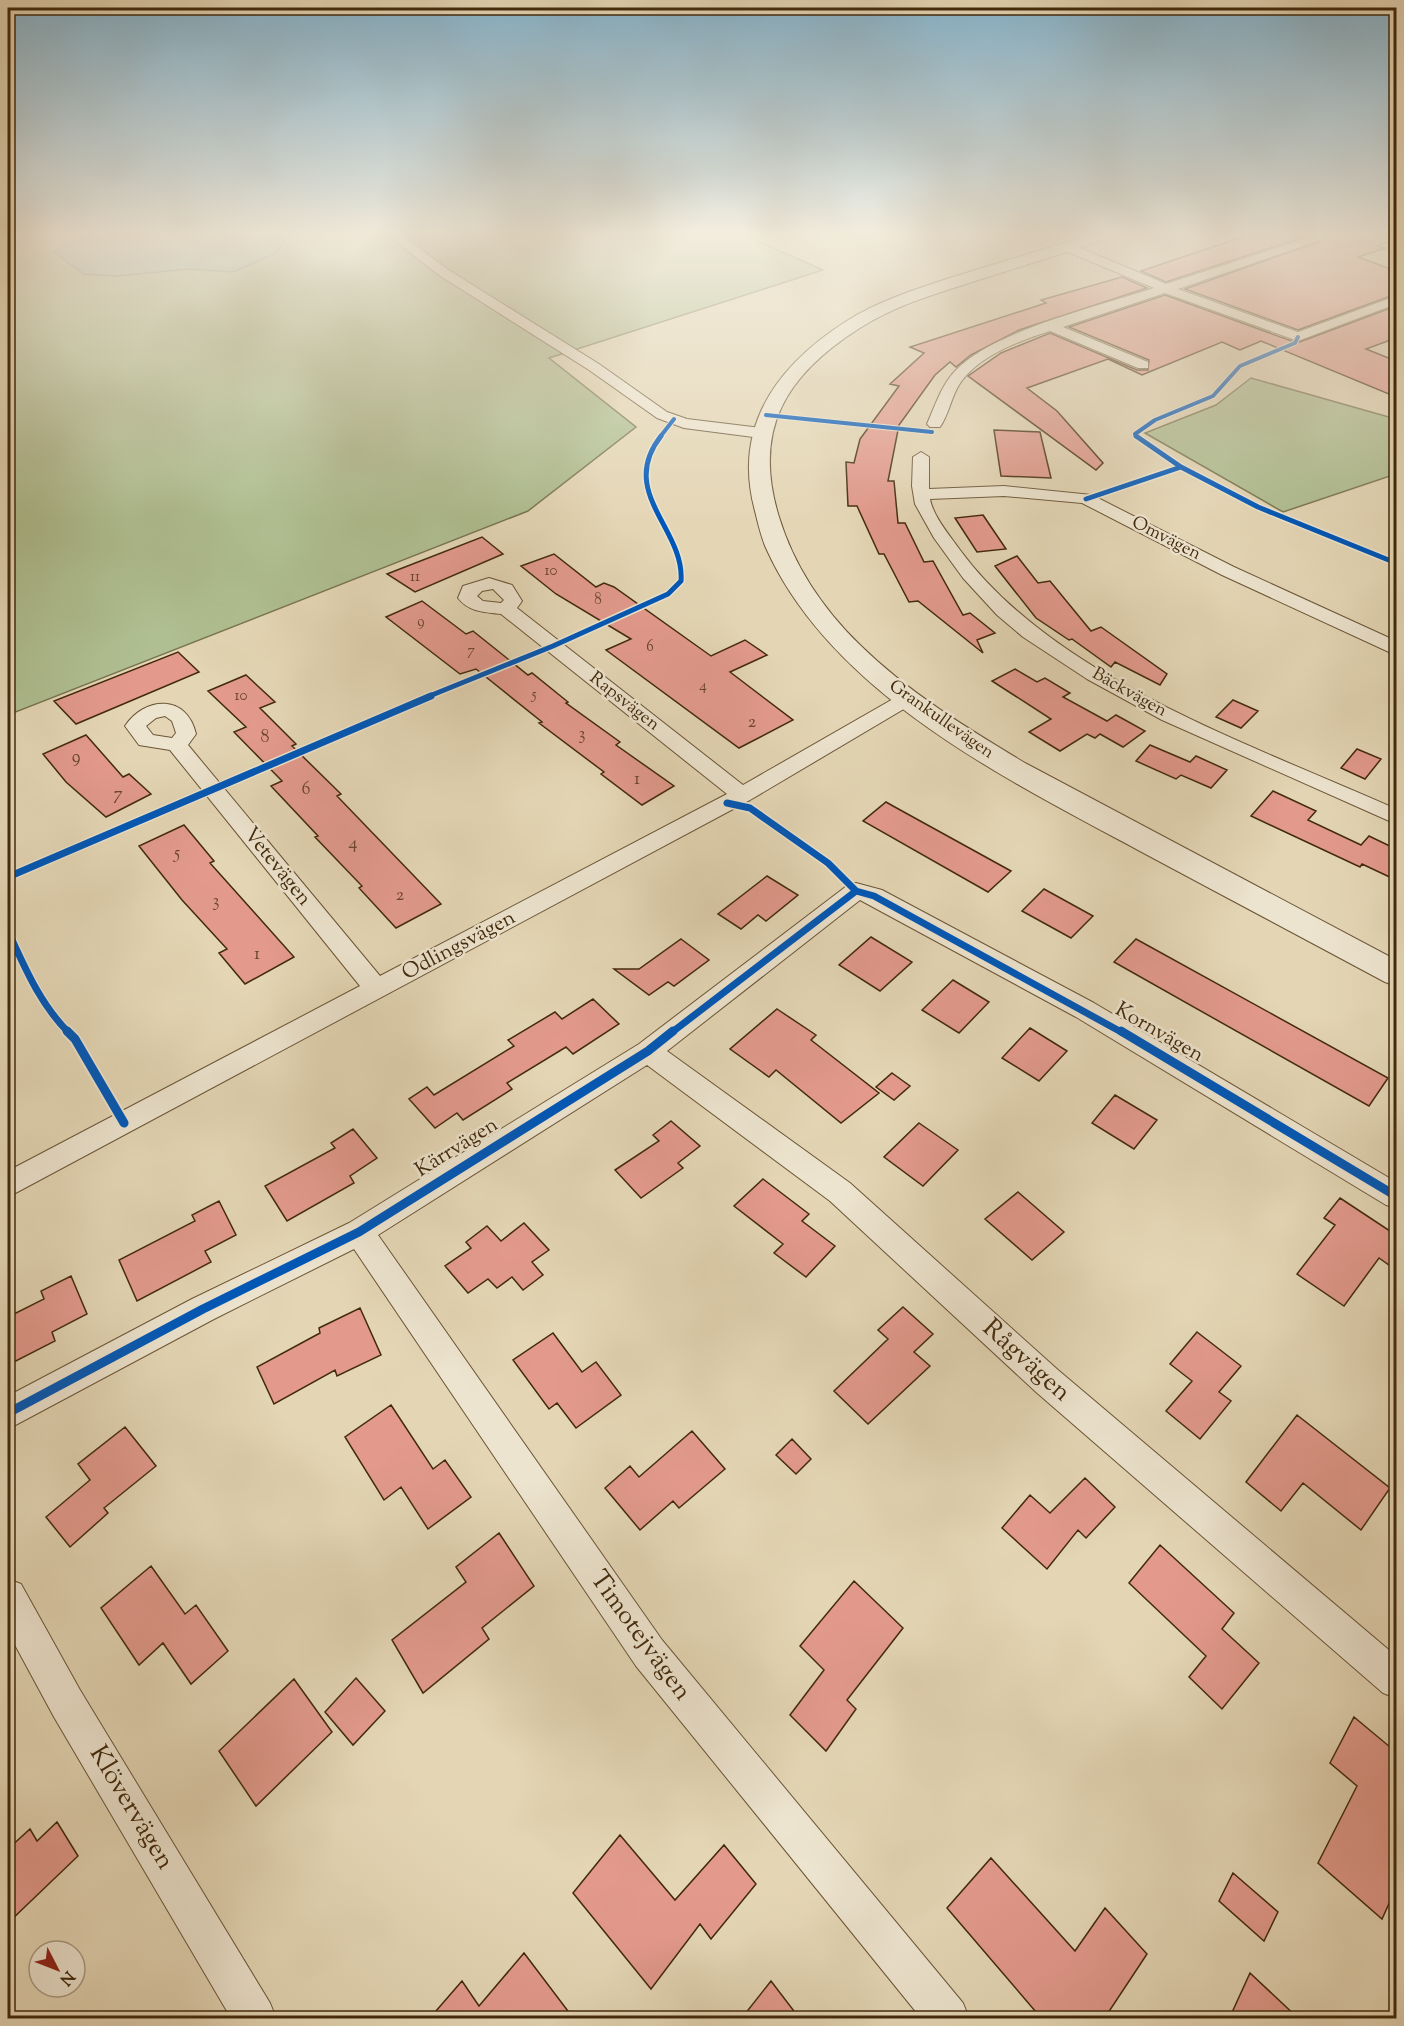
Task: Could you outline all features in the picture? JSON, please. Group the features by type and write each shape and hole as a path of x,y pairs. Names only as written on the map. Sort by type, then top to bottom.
{"street":[{"path":"534,330 594,367 662,415 684,423 760,433"},
{"name":"Grankullevägen","path":"847,330 811,356 787,381 765,418 760,433 757,472 763,516 777,552 801,590 848,648 906,699 989,754 1072,801 1396,974"},
{"path":"935,424 952,384 967,368 997,347 1041,330"},
{"path":"1058,330 1143,365"},
{"path":"1278,330 1298,337 1318,330"},
{"path":"921,457 922,495"},
{"name":"Omvägen","path":"922,495 966,493 1066,495 1086,498 1228,571 1396,648"},
{"name":"Bäckvägen","path":"922,495 923,504 943,538 969,574 1004,611 1030,633 1094,675 1169,716 1396,817"},
{"name":"Rapsvägen","path":"506,609 742,795"},
{"name":"Odlingsvägen","path":"8,1185 742,795 906,699"},
{"name":"Vetevägen","path":"177,745 377,989"},
{"name":"Kärrvägen","path":"8,1413 202,1309 359,1232 648,1051 856,891 874,896 900,909"},
{"name":"Kornvägen","path":"900,909 1085,1010 1396,1196"},
{"name":"Rågvägen","path":"648,1051 840,1192 1047,1381 1396,1680"},
{"name":"Timotejvägen","path":"359,1232 649,1653 948,2019"},
{"name":"Klövervägen","path":"8,1597 41,1661 165,1864 255,2019"}],"shaded area":[{"path":"8,330 638,330 549,358 636,427 528,511 8,715"},
{"path":"1251,378 1396,419 1396,474 1283,512 1145,433 1216,405"}],"building":[{"path":"964,330 1020,330 971,355 956,367 950,362 935,375 899,425 888,481 894,481 898,523 905,523 924,562 933,561 963,615 970,613 995,633 977,640 983,653 918,601 909,602 884,554 879,554 857,506 848,506 846,462 854,463 860,439 899,386 890,384 924,353 910,347"},
{"path":"1075,330 1260,330 1297,343 1333,330 1396,330 1396,338 1366,349 1396,361 1396,397 1261,341 1240,350 1222,342 1142,375 1108,359 1027,388 1057,411 1103,463 1096,470 968,376 1001,353 1050,333 1137,370 1148,370 1149,360"},
{"path":"994,430 1040,432 1051,478 1001,476"},
{"path":"983,515 1006,549 977,552 955,518"},
{"path":"482,537 503,554 415,592 387,574"},
{"path":"554,554 596,587 604,583 614,587 711,656 745,640 767,655 730,672 793,720 739,748 606,650 631,639 556,594 521,566"},
{"path":"1017,556 1038,583 1050,581 1091,631 1101,627 1167,674 1160,685 1115,662 1111,667 1072,639 1069,640 1036,618 995,566"},
{"path":"422,601 466,634 473,631 528,675 532,673 568,702 566,703 620,742 616,745 674,786 642,805 601,774 604,772 539,723 542,722 476,669 460,674 386,617"},
{"path":"178,652 199,672 76,724 54,701"},
{"path":"1015,669 1037,682 1045,678 1070,693 1063,697 1107,721 1116,715 1145,731 1123,747 1100,734 1095,738 1087,734 1060,751 1029,732 1051,719 992,681"},
{"path":"246,675 275,702 260,708 296,744 292,746 341,794 337,796 441,904 396,928 359,888 362,886 315,837 318,836 271,786 282,781 234,732 246,727 208,691"},
{"path":"1233,700 1258,711 1241,728 1216,717"},
{"path":"86,735 123,777 129,774 151,794 106,817 66,782 43,754"},
{"path":"1150,745 1190,762 1196,756 1227,770 1211,788 1181,775 1176,779 1136,761"},
{"path":"1357,749 1381,759 1365,779 1341,768"},
{"path":"1273,791 1316,811 1308,820 1361,845 1369,836 1396,849 1396,880 1362,864 1360,867 1251,816"},
{"path":"886,802 1011,871 988,892 863,821"},
{"path":"184,825 214,861 210,863 294,957 245,984 219,953 227,949 182,900 139,846"},
{"path":"767,876 798,895 766,921 758,915 741,929 718,914"},
{"path":"1044,889 1093,916 1071,938 1022,911"},
{"path":"871,937 912,962 880,991 839,965"},
{"path":"681,939 709,960 674,986 668,982 649,995 614,969 639,969"},
{"path":"1136,939 1388,1078 1369,1106 1114,962"},
{"path":"953,980 989,1002 959,1033 922,1010"},
{"path":"593,999 619,1024 573,1054 566,1047 507,1083 512,1089 463,1120 457,1113 435,1128 409,1099 427,1087 434,1095 514,1046 508,1040 555,1012 562,1019"},
{"path":"777,1009 816,1035 811,1040 879,1093 841,1123 776,1070 769,1077 730,1049"},
{"path":"1030,1028 1067,1051 1039,1081 1002,1058"},
{"path":"892,1073 910,1086 894,1100 876,1087"},
{"path":"1115,1095 1157,1120 1134,1149 1092,1123"},
{"path":"671,1121 700,1146 678,1163 683,1168 641,1198 615,1170 659,1141 653,1135"},
{"path":"919,1123 958,1150 923,1186 884,1157"},
{"path":"353,1129 377,1158 350,1176 354,1183 287,1221 265,1186 335,1148 331,1143"},
{"path":"763,1179 809,1214 802,1221 835,1246 806,1277 774,1253 783,1244 734,1206"},
{"path":"1018,1192 1064,1232 1032,1260 985,1219"},
{"path":"1340,1198 1396,1235 1396,1270 1379,1258 1344,1306 1297,1274 1335,1225 1324,1218"},
{"path":"219,1201 236,1235 205,1251 211,1262 137,1301 119,1260 195,1221 192,1215"},
{"path":"524,1223 549,1250 532,1262 543,1275 523,1290 512,1277 497,1288 488,1279 468,1293 445,1266 471,1248 466,1242 487,1226 501,1241"},
{"path":"71,1276 87,1314 52,1332 55,1341 8,1365 8,1317 44,1299 41,1291"},
{"path":"903,1307 933,1334 914,1352 930,1366 868,1424 834,1391 888,1339 878,1330"},
{"path":"360,1308 381,1355 337,1376 335,1370 274,1404 257,1367 320,1333 319,1328"},
{"path":"1197,1332 1241,1366 1219,1392 1231,1401 1200,1439 1166,1411 1192,1381 1170,1364"},
{"path":"553,1333 582,1372 596,1362 621,1395 576,1428 557,1403 549,1409 513,1360"},
{"path":"391,1405 433,1469 445,1460 471,1497 428,1529 401,1487 384,1500 345,1437"},
{"path":"1297,1415 1390,1488 1361,1530 1303,1483 1281,1511 1246,1482"},
{"path":"125,1427 156,1466 104,1508 108,1513 70,1547 46,1517 90,1480 78,1464"},
{"path":"692,1431 725,1469 679,1508 673,1501 640,1530 605,1488 630,1466 639,1477"},
{"path":"792,1439 811,1459 796,1474 776,1455"},
{"path":"1085,1478 1115,1507 1086,1538 1078,1530 1047,1569 1002,1528 1030,1495 1050,1513"},
{"path":"499,1533 534,1586 482,1628 489,1639 423,1693 392,1640 466,1582 456,1567"},
{"path":"1160,1545 1234,1613 1222,1629 1259,1663 1222,1709 1189,1677 1206,1656 1129,1583"},
{"path":"151,1566 185,1614 196,1605 228,1651 191,1684 163,1643 139,1665 101,1608"},
{"path":"854,1581 903,1628 847,1700 856,1709 826,1751 790,1715 824,1670 800,1646"},
{"path":"356,1678 385,1711 353,1745 325,1712"},
{"path":"294,1679 332,1732 256,1806 219,1751"},
{"path":"1354,1717 1396,1752 1396,1888 1382,1919 1318,1863 1357,1786 1330,1763"},
{"path":"57,1822 78,1856 8,1923 8,1849 30,1829 37,1841"},
{"path":"620,1835 675,1900 724,1845 756,1884 711,1939 700,1924 651,1989 573,1893"},
{"path":"991,1858 1075,1951 1105,1908 1147,1954 1104,2019 1042,2019 947,1908"},
{"path":"1233,1873 1278,1912 1264,1941 1219,1901"},
{"path":"524,1953 574,2019 429,2019 462,1981 479,2006"},
{"path":"1250,1973 1299,2019 1229,2019"},
{"path":"771,1981 800,2019 741,2019"}],"cycle path":[{"path":"1181,467 1139,440 1135,434 1155,420 1213,396 1240,366 1295,343 1298,337"},
{"path":"766,415 932,432"},
{"path":"8,877 386,714 553,646 668,594 681,581 682,568 655,511 646,477 649,459 658,440 674,419"},
{"path":"1086,499 1181,467 1258,507 1396,563"},
{"path":"727,803 750,808 828,863 856,891"},
{"path":"8,1413 203,1309 359,1232 648,1051 856,891 874,896 1085,1010 1396,1196"},
{"path":"8,931 39,997 51,1015 75,1039 124,1123"}]}
